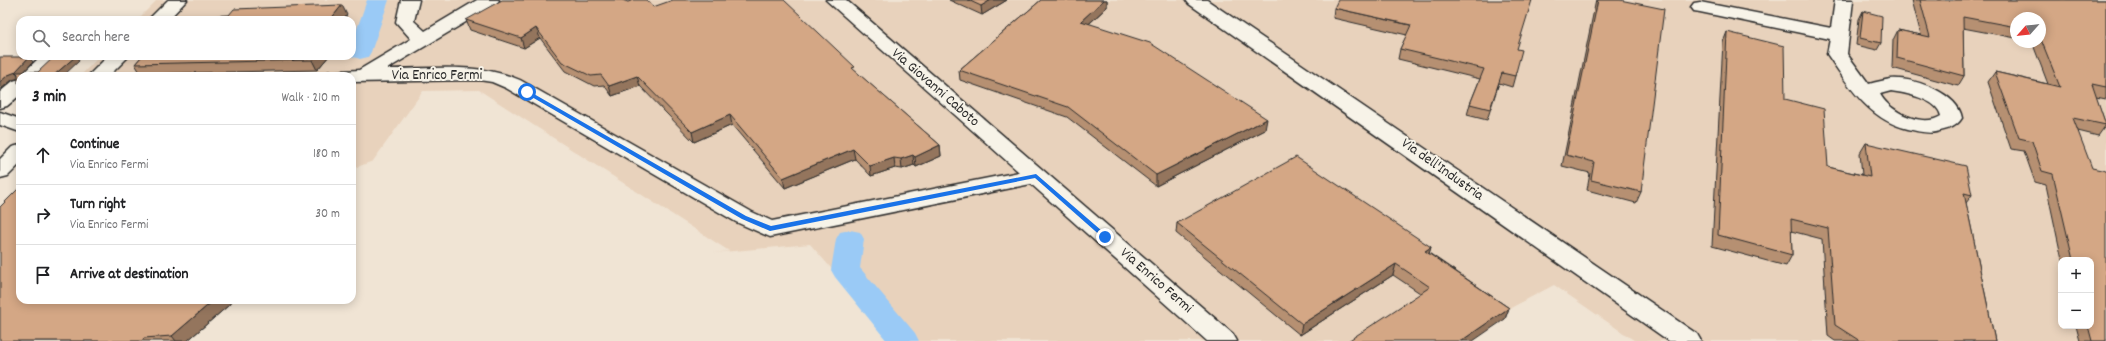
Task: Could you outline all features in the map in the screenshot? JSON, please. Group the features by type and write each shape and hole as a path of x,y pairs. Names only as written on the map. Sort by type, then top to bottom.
{"street":[{"path":"161,16 178,0"},
{"path":"410,0 405,22 423,40"},
{"path":"362,75 490,0"},
{"name":"Via Giovanni Caboto","path":"835,0 1036,176"},
{"name":"Via dell'Industria","path":"1195,0 1688,341"},
{"path":"1837,54 1870,74 1916,89 1939,99 1947,106 1951,112 1952,118 1948,123 1928,126 1900,120 1887,114 1871,100 1837,54 1838,35 1844,0"},
{"path":"1700,7 1838,35"},
{"path":"34,72 48,60"},
{"path":"102,72 115,60"},
{"name":"Via Enrico Fermi","path":"356,75 479,74 497,77 513,84 744,217 770,229 1036,176 1224,341"},
{"path":"1871,100 1870,94 1873,89 1881,86 1903,86 1916,89"},
{"path":"0,102 16,88"},
{"path":"0,118 16,124"},
{"path":"0,171 16,156"}],"shaded area":[{"path":"157,0 2106,0 2106,341 1635,341 1554,285 1448,341 895,341 810,244 713,253 729,251 479,90 423,91 373,161 356,167 356,72 84,72 96,60 356,60 356,16 141,16"}],"building":[{"path":"502,0 622,0 628,2 633,0 647,0 653,7 673,0 784,0 855,67 852,68 940,145 915,157 913,155 901,159 894,158 870,166 853,149 783,178 730,115 692,132 637,76 609,86 601,75 591,76 562,62 536,28 521,38 466,20"},
{"path":"968,0 991,0 981,6"},
{"path":"1041,0 1104,0 1081,21 1150,43 1267,119 1156,175 1068,107 959,70"},
{"path":"1338,0 1532,0 1517,49 1522,50 1515,76 1502,73 1490,109 1470,104 1484,69 1400,49 1411,25 1334,8"},
{"path":"1598,0 1620,0 1664,9 1641,192 1591,180 1594,162 1566,155"},
{"path":"1920,0 2106,0 2106,87 2092,84 2106,125 2073,118 2092,168 2106,171 2106,341 2092,341 2089,329 2094,329 2094,257 2072,257 2053,174 2042,171 2032,141 2019,138 1995,72 2060,87 2044,48 2046,48 2046,12 2010,12 2010,26 1963,17 1964,76 1897,58 1898,30 1930,37"},
{"path":"342,5 333,16 204,16 229,15 234,9"},
{"path":"1863,11 1882,16 1881,43 1860,38"},
{"path":"1727,32 1784,46 1785,99 1824,109 1828,167 1870,177 1866,143 1966,166 1972,195 1964,193 1995,341 1860,341 1835,325 1828,228 1791,219 1792,255 1718,235"},
{"path":"0,57 16,57 16,60 26,60 15,72 8,75 0,82"},
{"path":"51,60 71,60 58,72 38,72"},
{"path":"138,60 312,60 135,64"},
{"path":"1296,157 1431,247 1425,251 1509,308 1461,341 1348,341 1430,287 1396,264 1302,324 1177,223"},
{"path":"16,191 16,304 209,304 172,336 144,338 142,341 0,341 0,207"}],"waterway":[{"path":"360,52 378,0"},
{"path":"850,239 845,270 904,341"}],"route":[{"path":"527,92 744,217 770,229 1036,176 1105,237"}]}
